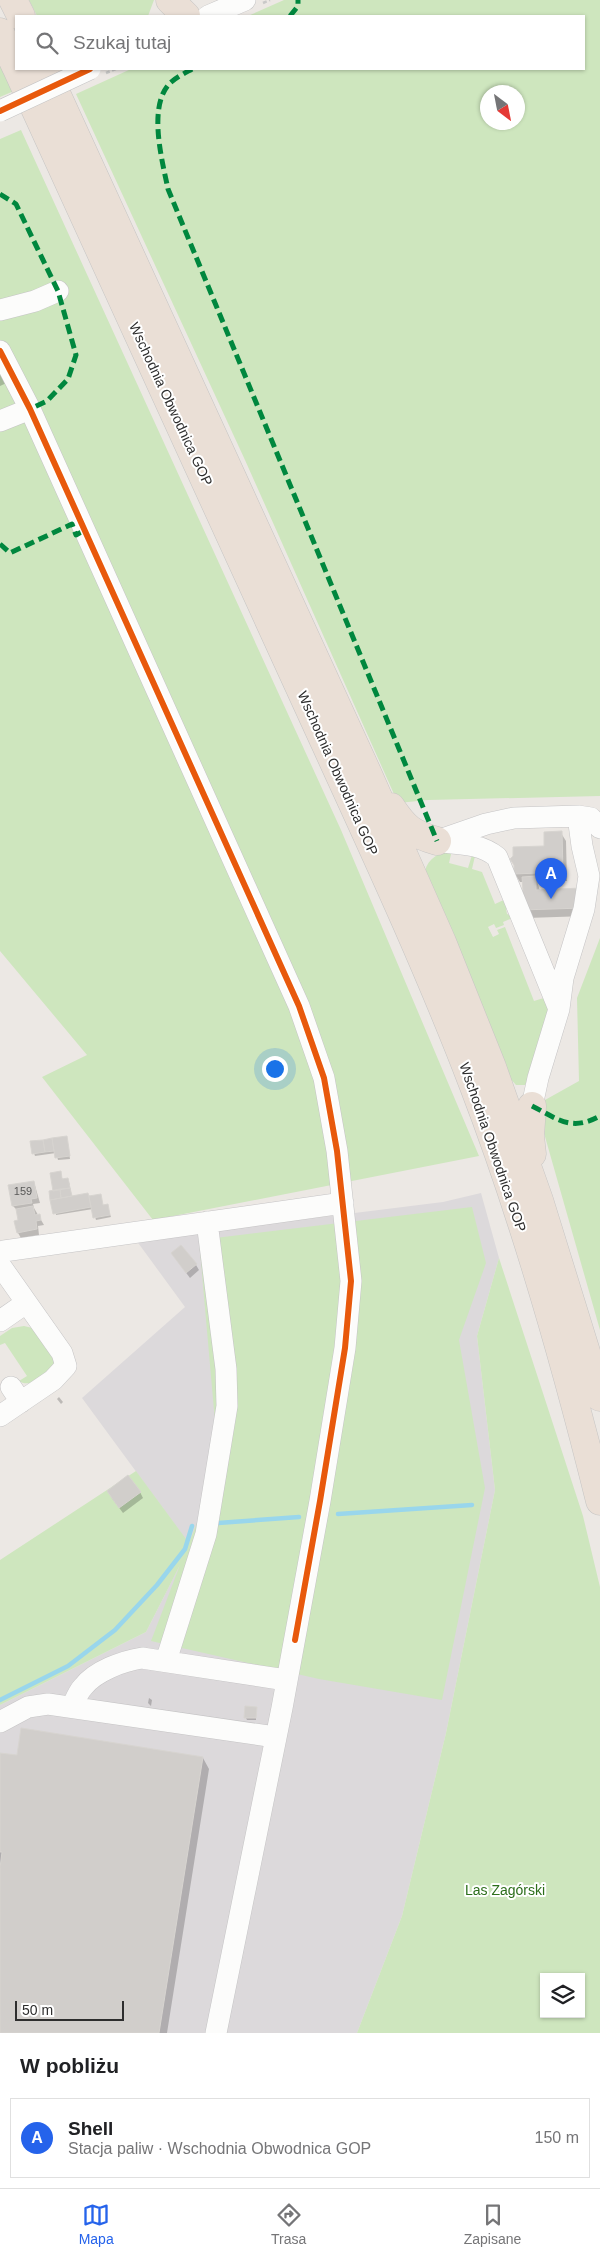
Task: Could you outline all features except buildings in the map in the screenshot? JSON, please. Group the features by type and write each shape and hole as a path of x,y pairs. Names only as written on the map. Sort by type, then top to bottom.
{"highway":[{"path":"13,0 20,15"},
{"path":"156,15 162,0"},
{"path":"170,0 185,15"},
{"path":"197,0 199,15"},
{"name":"Wschodnia Obwodnica GOP","path":"0,32 15,64"},
{"name":"Wschodnia Obwodnica GOP","path":"18,70 334,763 417,949 473,1084 517,1211 573,1395 600,1501"},
{"name":"Wschodnia Obwodnica GOP","path":"45,70 367,772 442,942 489,1058 539,1200 600,1397"},
{"path":"367,772 408,830 419,836 437,841"},
{"path":"532,1106 530,1136 539,1200"}],"street":[{"path":"210,15 245,0"},
{"path":"0,111 97,71"},
{"path":"0,310 35,301 58,291"},
{"path":"0,351 30,409 299,1006 324,1078 343,1202 351,1281 345,1348 295,1640 216,2033"},
{"path":"0,421 30,409"},
{"path":"578,816 589,876"},
{"path":"437,841 486,824 514,818 578,816 591,818 600,828"},
{"path":"437,841 475,846 488,850 497,857 559,1009"},
{"path":"532,1106 538,1078 559,1009 563,978 584,909 589,876 600,856"},
{"path":"0,1254 4,1251 343,1202"},
{"path":"166,1661 206,1534 227,1406 226,1369 207,1222"},
{"path":"0,1265 62,1353 66,1366 53,1380 16,1394 0,1416"},
{"path":"0,1321 21,1295"},
{"path":"72,1707 83,1686 111,1666 142,1658 286,1680"},
{"path":"0,1722 38,1704 72,1707 275,1737"}],"shaded area":[{"path":"481,1193 499,1258 477,1336 495,1490 446,1733 402,1916 357,2033 0,2033 0,1705 146,1632 190,1545 82,1398 185,1307 136,1240 443,1202"}],"green space":[{"path":"29,0 154,0 148,15 36,15"},
{"path":"284,0 600,0 600,796 428,800 398,803 245,460 76,94 129,70 585,70 585,15 250,15"},
{"path":"0,65 14,91 0,97"},
{"path":"21,130 341,830 479,1156 153,1220 42,1077 87,1055 0,951 0,139"},
{"path":"452,850 449,863 468,868 472,855 475,856 472,869 482,872 495,904 508,898 507,914 515,917 503,922 504,925 496,928 494,924 488,927 493,937 499,934 497,930 505,927 534,1001 547,997 549,1005 530,1076 525,1085 516,1085 508,1076 425,871 435,856"},
{"path":"600,938 600,1330 536,1105 579,1081 577,998"},
{"path":"472,1207 486,1263 459,1340 485,1488 442,1700 319,1679 151,1641 180,1565 146,1632 0,1705 0,1560 136,1471 189,1543 219,1467 199,1240"},
{"name":"Las Zagórski","path":"499,1258 583,1516 600,1587 600,2033 357,2033 402,1916 446,1733 495,1490 477,1336"},
{"path":"24,1326 39,1331 48,1345 54,1360 52,1368 45,1376 40,1380 29,1383 19,1381 27,1376 5,1343 0,1345 0,1336 12,1328"}],"waterway":[{"path":"338,1514 472,1505"},
{"path":"218,1523 299,1517"},
{"path":"0,1700 68,1666 115,1630 157,1585 185,1549 192,1526"}],"marked path":[{"path":"291,15 298,6 298,0"},
{"path":"190,70 169,84 159,106 158,135 168,189 437,841"},
{"path":"0,194 16,204 58,291 76,355 68,379 47,401 30,409"},
{"path":"0,544 10,553 72,524 76,535 85,530"},
{"path":"532,1106 565,1122 581,1123 600,1116"}],"cycle path":[{"path":"0,111 88,70"},
{"path":"0,351 30,409 299,1006 324,1078 337,1151 351,1281 345,1348 295,1640"}],"place":[{"name":"Shell","path":"551,899"}]}
